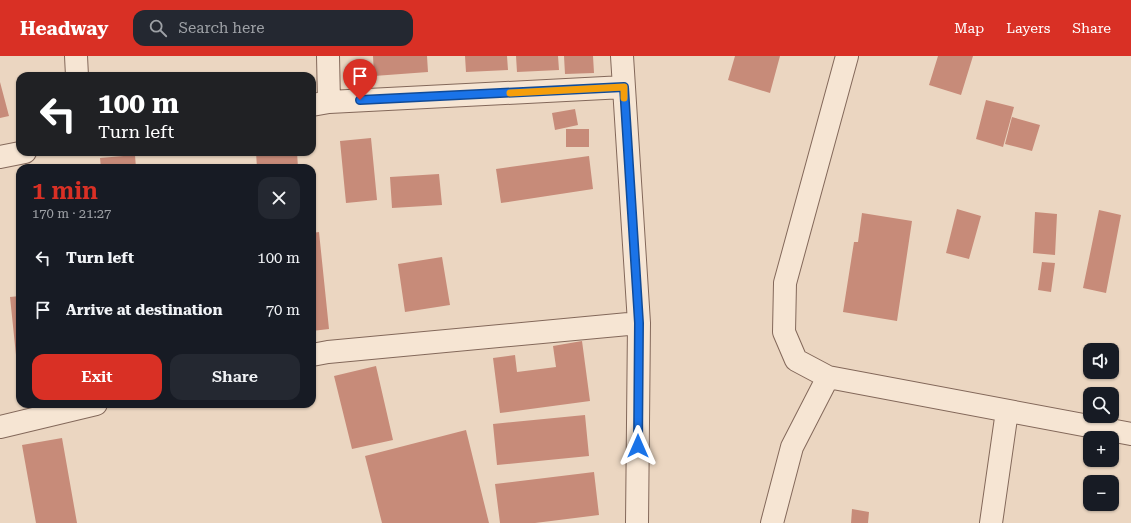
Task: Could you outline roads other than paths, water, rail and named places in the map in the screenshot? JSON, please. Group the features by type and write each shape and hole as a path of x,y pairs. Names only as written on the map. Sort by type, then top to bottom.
{"street":[{"path":"76,56 77,72"},
{"path":"328,56 321,103 624,87"},
{"path":"622,56 639,323 637,523"},
{"path":"847,56 785,283 784,332 796,360 828,378 1131,434"},
{"path":"0,157 16,154"},
{"path":"316,355 328,352 639,323"},
{"path":"772,523 792,447 828,378"},
{"path":"0,427 79,408"},
{"path":"991,523 1007,411"}]}
